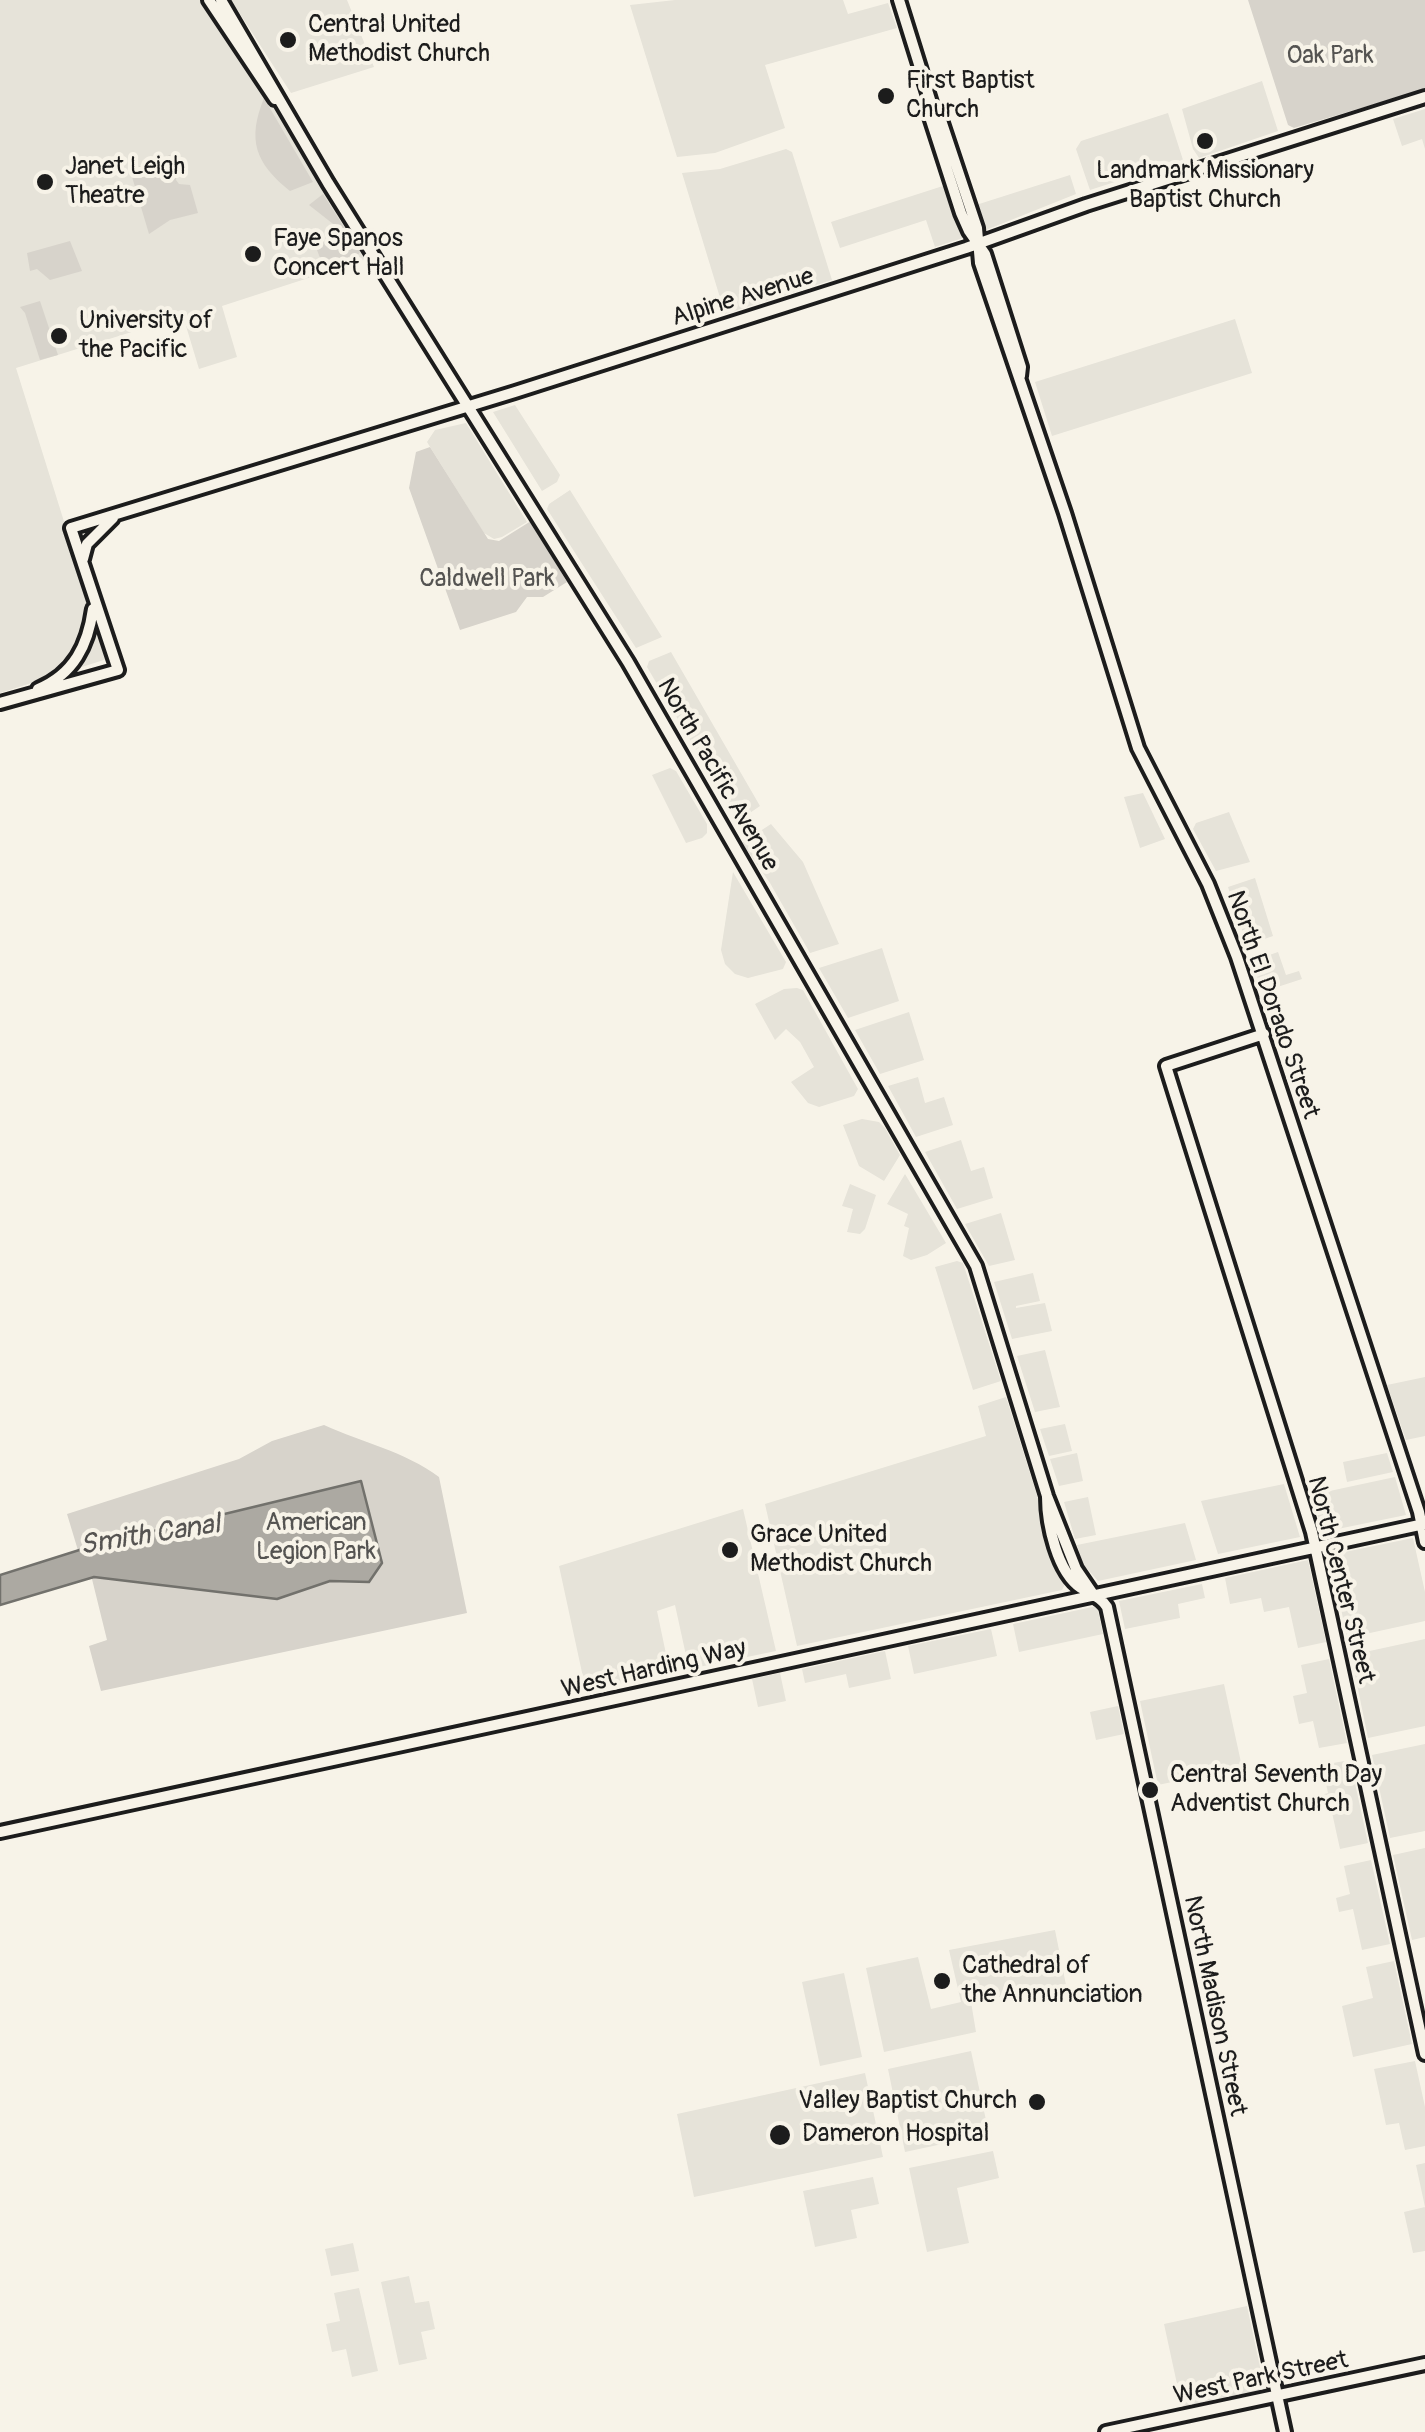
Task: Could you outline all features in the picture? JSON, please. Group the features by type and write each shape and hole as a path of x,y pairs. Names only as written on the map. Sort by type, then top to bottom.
{"street":[{"name":"North Pacific Avenue","path":"209,0 283,107 628,662 976,1266 1047,1496 1076,1569 1094,1594"},
{"name":"North Pacific Avenue","path":"222,0 283,107"},
{"name":"North El Dorado Street","path":"898,0 932,106 930,117 948,176 968,231 978,245 978,258 1014,369 1020,376 1138,748 1224,917 1423,1524 1425,1542"},
{"name":"Alpine Avenue","path":"84,570 71,528 978,245 1086,205 1425,97"},
{"path":"14,699 118,670 94,603 83,556 87,544 119,513"},
{"path":"0,704 49,684 76,659 86,642 94,603"},
{"name":"North Center Street","path":"1264,1034 1166,1066 1316,1546 1425,2054"},
{"name":"North Pacific Avenue","path":"1047,1496 1047,1512 1069,1576"},
{"name":"West Harding Way","path":"0,1832 1423,1524"},
{"path":"1069,1576 1078,1587 1094,1594"},
{"path":"1062,1602 1069,1576"},
{"name":"North Madison Street","path":"1094,1594 1107,1608 1285,2432"},
{"name":"West Park Street","path":"1106,2432 1425,2364"}],"shaded area":[{"name":"University of the Pacific","path":"0,0 207,0 370,258 222,306 237,357 199,369 183,316 16,368 107,659 0,693"},
{"path":"231,0 347,0 374,67 291,93"},
{"path":"675,0 843,0 848,14 888,3 897,28 765,65 785,128 715,153 677,157 630,5"},
{"path":"1262,81 1278,131 1199,158 1182,109"},
{"path":"1425,109 1425,149 1422,139 1402,146 1393,119"},
{"path":"1168,113 1183,160 1090,190 1076,149 1081,141"},
{"path":"786,149 792,152 832,280 725,314 682,173 720,169"},
{"path":"1070,175 1076,194 986,230 976,205"},
{"path":"946,185 963,238 935,247 926,220 840,248 831,222"},
{"path":"1235,319 1252,373 1052,436 1035,382"},
{"path":"515,405 560,475 557,482 542,491 493,412"},
{"path":"466,423 527,522 502,537 494,539 484,533 427,442 435,430"},
{"path":"570,490 662,637 636,648 547,509"},
{"path":"671,652 760,806 738,821 647,667 649,661"},
{"path":"670,768 676,771 707,824 707,833 702,838 686,843 652,775"},
{"path":"1143,793 1165,839 1140,848 1124,797"},
{"path":"1229,812 1250,862 1216,871 1193,829 1196,823"},
{"path":"771,824 803,862 839,944 810,953 742,843"},
{"path":"733,872 786,962 783,969 748,978 735,974 725,964 721,950"},
{"path":"1255,878 1273,936 1247,945 1228,887"},
{"path":"882,948 899,1001 848,1018 819,968"},
{"path":"1278,952 1286,975 1299,971 1302,979 1262,992 1252,961"},
{"path":"784,989 803,990 858,1089 854,1096 819,1107 808,1103 791,1082 814,1067 800,1042 786,1029 775,1040 755,1004"},
{"path":"909,1012 924,1060 880,1074 855,1030"},
{"path":"918,1077 925,1103 944,1097 953,1125 916,1137 888,1086"},
{"path":"862,1119 879,1122 900,1155 884,1181 859,1166 843,1125"},
{"path":"961,1140 971,1171 984,1167 993,1198 957,1209 925,1152"},
{"path":"905,1174 946,1243 911,1260 903,1256 908,1214 887,1204"},
{"path":"850,1184 876,1195 860,1234 847,1232 853,1209 842,1206"},
{"path":"1001,1213 1015,1260 989,1266 965,1224"},
{"path":"963,1263 1001,1381 973,1390 935,1267"},
{"path":"1033,1273 1040,1301 1016,1308 1045,1303 1052,1331 1012,1339 994,1282"},
{"path":"1045,1350 1060,1407 1035,1412 1017,1356"},
{"path":"1425,1377 1425,1436 1406,1440 1387,1385"},
{"path":"1006,1397 1065,1584 1062,1590 797,1646 765,1504 986,1436 978,1406"},
{"path":"1065,1424 1072,1451 1049,1456 1040,1429"},
{"path":"1077,1453 1083,1481 1059,1486 1050,1459"},
{"path":"1387,1453 1393,1472 1347,1482 1343,1462"},
{"path":"1395,1477 1406,1515 1323,1532 1311,1495"},
{"path":"1284,1484 1300,1537 1218,1554 1201,1501"},
{"path":"1088,1497 1096,1535 1075,1539 1064,1502"},
{"path":"743,1509 776,1651 689,1669 675,1605 657,1611 670,1673 586,1691 559,1566"},
{"path":"1185,1523 1196,1560 1098,1581 1082,1563 1077,1545"},
{"path":"1413,1538 1425,1592 1425,1621 1347,1638 1330,1555"},
{"path":"1308,1560 1326,1642 1298,1648 1289,1607 1264,1612 1261,1598 1230,1604 1225,1578"},
{"path":"1202,1584 1205,1598 1178,1604 1180,1618 1125,1629 1119,1601"},
{"path":"1097,1606 1103,1634 1019,1652 1013,1624"},
{"path":"991,1629 997,1656 914,1674 908,1646"},
{"path":"1425,1639 1425,1726 1368,1738 1351,1655"},
{"path":"885,1651 891,1679 849,1688 846,1674 805,1683 802,1669"},
{"path":"1329,1659 1347,1743 1319,1748 1313,1721 1299,1724 1293,1696 1307,1693 1301,1665"},
{"path":"780,1673 786,1701 758,1707 752,1679"},
{"path":"1224,1684 1242,1767 1158,1785 1140,1701"},
{"path":"1118,1706 1124,1734 1096,1740 1090,1712"},
{"path":"1425,1744 1425,1831 1390,1838 1372,1755"},
{"path":"1350,1760 1368,1843 1340,1849 1331,1808 1317,1810 1314,1797 1328,1793 1322,1765"},
{"path":"1425,1848 1425,1937 1412,1940 1393,1855"},
{"path":"1371,1860 1390,1944 1362,1950 1353,1909 1339,1912 1336,1898 1350,1894 1344,1866"},
{"path":"1055,1930 1066,1985 971,2002 976,2032 884,2052 866,1968 918,1957 931,2009 961,2002 949,1950"},
{"path":"1394,1961 1412,2044 1353,2057 1342,2006 1373,1998 1366,1967"},
{"path":"844,1973 862,2057 820,2066 802,1982"},
{"path":"971,2051 989,2134 905,2152 888,2069"},
{"path":"1415,2061 1425,2107 1425,2146 1405,2150 1399,2123 1386,2125 1374,2069"},
{"name":"Dameron Hospital","path":"865,2073 883,2157 694,2197 677,2114"},
{"path":"993,2151 999,2178 957,2188 969,2243 927,2252 909,2168"},
{"path":"1425,2163 1425,2207 1416,2165"},
{"path":"873,2177 879,2204 851,2210 857,2238 815,2247 803,2191"},
{"path":"1425,2207 1425,2251 1413,2253 1404,2212"},
{"path":"353,2243 359,2271 331,2276 325,2249"},
{"path":"409,2276 415,2303 429,2301 435,2329 421,2332 427,2359 399,2365 381,2282"},
{"path":"359,2288 378,2371 352,2377 346,2349 332,2352 326,2324 340,2321 334,2293"},
{"path":"1247,2306 1265,2390 1182,2407 1164,2324"}],"green space":[{"name":"Oak Park","path":"1248,0 1425,0 1425,89 1294,128 1288,125"},
{"path":"264,98 313,182 290,191 262,160 256,126"},
{"path":"178,152 183,168 176,180 190,185 198,213 170,220 149,234 130,170"},
{"path":"323,194 360,252 353,261 325,271 317,250 337,227 309,205"},
{"path":"70,241 82,271 50,280 37,269 30,271 27,253"},
{"path":"40,301 58,355 40,360 20,307"},
{"name":"Caldwell Park","path":"430,447 488,539 499,541 531,521 567,582 543,597 527,597 516,612 460,630 409,488 416,452"},
{"name":"American Legion Park","path":"324,1425 398,1454 439,1477 467,1613 101,1691 89,1646 107,1640 91,1575 80,1557 67,1514 239,1459 272,1441"}],"water":[{"name":"Smith Canal","path":"361,1481 382,1563 369,1582 330,1581 277,1599 94,1577 0,1605 0,1575 92,1546"}],"place":[{"name":"Central United Methodist Church","path":"288,40"},
{"name":"First Baptist Church","path":"886,96"},
{"name":"Landmark Missionary Baptist Church","path":"1205,141"},
{"name":"Janet Leigh Theatre","path":"45,182"},
{"name":"Faye Spanos Concert Hall","path":"253,254"},
{"name":"University of the Pacific","path":"59,336"},
{"name":"Grace United Methodist Church","path":"730,1550"},
{"name":"Central Seventh Day Adventist Church","path":"1150,1790"},
{"name":"Cathedral of the Annunciation","path":"942,1981"},
{"name":"Valley Baptist Church","path":"1037,2102"},
{"name":"Dameron Hospital","path":"780,2135"}]}
